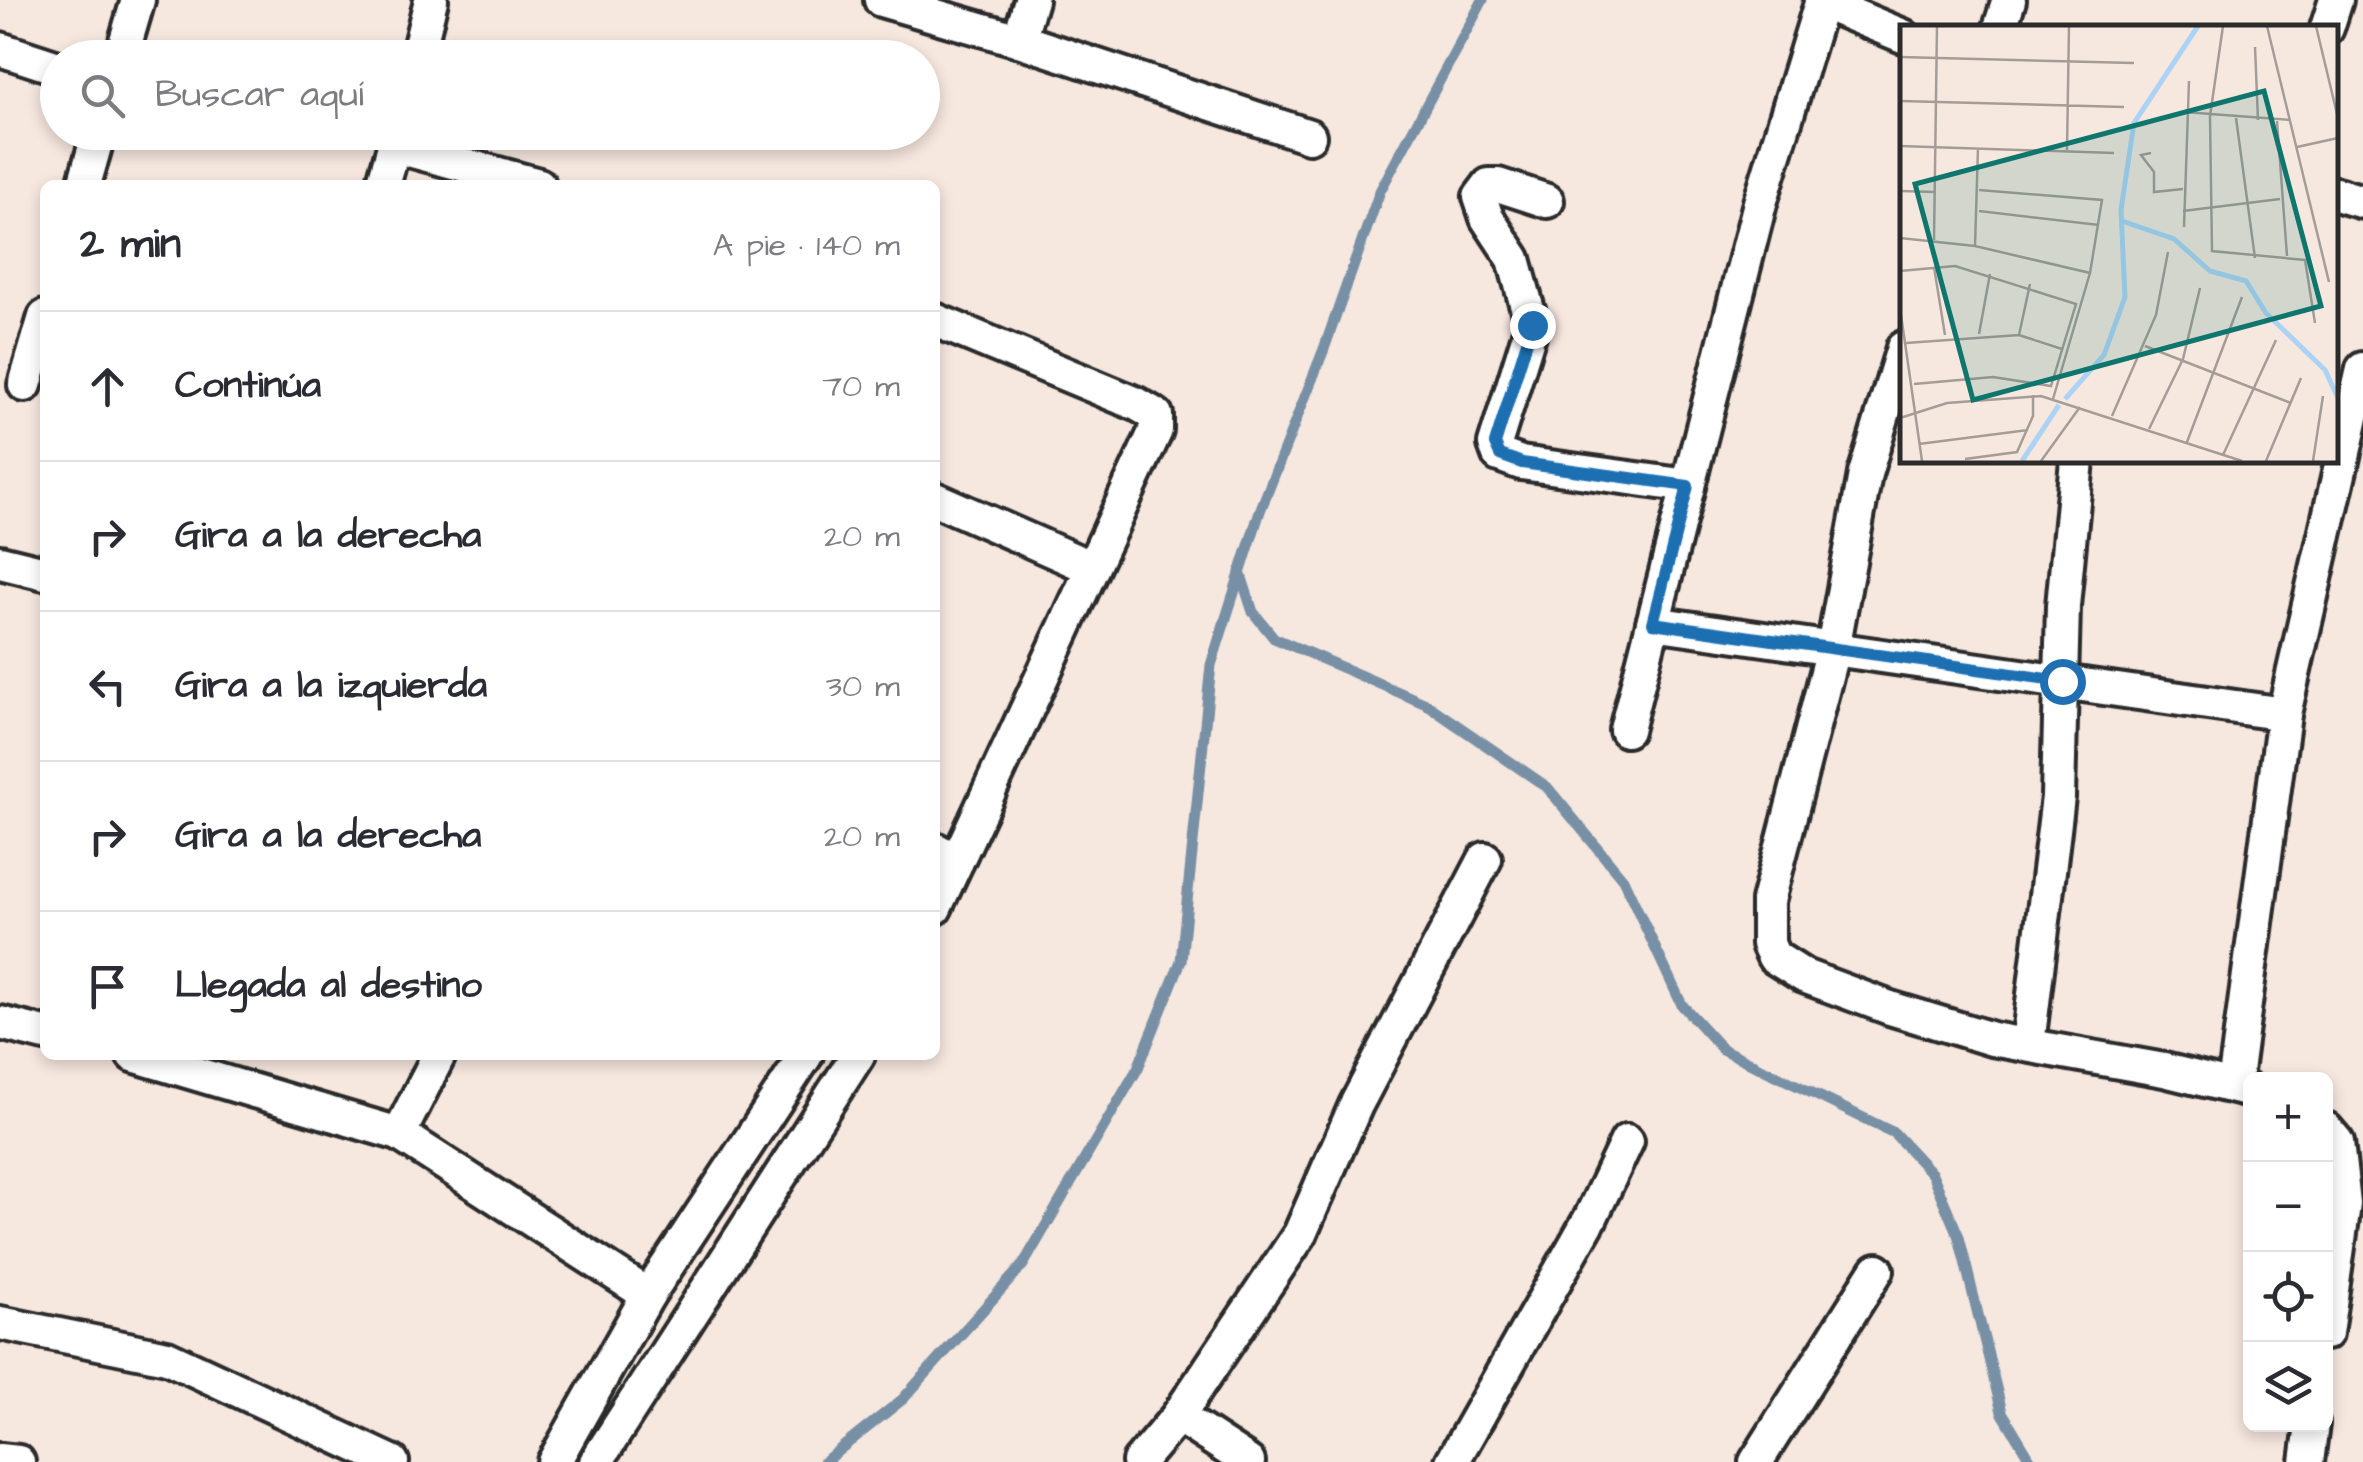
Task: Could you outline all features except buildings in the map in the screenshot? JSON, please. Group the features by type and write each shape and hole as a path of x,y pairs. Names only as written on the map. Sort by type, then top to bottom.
{"street":[{"path":"126,40 138,0"},
{"path":"421,40 431,0"},
{"path":"881,0 1019,40 1309,136"},
{"path":"1019,40 1031,0"},
{"path":"2001,25 2010,0"},
{"path":"2329,25 2336,0"},
{"path":"1626,730 1760,204 1822,1 1900,35"},
{"path":"0,50 40,62"},
{"path":"85,180 94,150"},
{"path":"385,180 393,150"},
{"path":"430,150 523,180"},
{"path":"1547,201 1498,185 1489,186 1480,197 1487,218 1514,259 1532,325 1495,444 1500,455 1522,463 1688,486"},
{"path":"2338,195 2363,202"},
{"path":"940,322 1156,415 1156,430 1092,568 946,855 940,884"},
{"path":"23,385 40,333"},
{"path":"1900,358 1865,474 1833,648 1768,901 1768,944 1774,956 1804,976 1975,1034 2242,1088 2284,714 2363,369"},
{"path":"2028,1044 2058,798 2063,606 2077,462"},
{"path":"940,501 1092,568"},
{"path":"0,562 40,572"},
{"path":"1653,623 2284,714"},
{"path":"1139,1462 1178,1416 1300,1234 1356,1105 1484,859"},
{"path":"0,1024 40,1033"},
{"path":"155,1060 399,1134 648,1295"},
{"path":"399,1134 436,1060"},
{"path":"554,1462 648,1295 803,1060"},
{"path":"596,1462 855,1060"},
{"path":"2333,1137 2338,1142 2344,1204 2333,1283"},
{"path":"1452,1462 1590,1219 1628,1140"},
{"path":"1756,1462 1876,1270"},
{"path":"0,1323 168,1357 392,1462"},
{"path":"1178,1416 1248,1462"},
{"path":"2307,1462 2311,1432"},
{"path":"0,1460 18,1462"}],"waterway":[{"path":"824,1462 903,1399 1023,1265 1138,1068 1181,961 1211,665 1260,511 1324,349 1380,191 1483,0"},
{"path":"1240,572 1253,612 1274,638 1426,704 1547,787 1623,879 1682,1005 1722,1049 1894,1133 1932,1174 1959,1237 2002,1412 2032,1462"}],"route":[{"path":"1532,325 1495,444 1500,455 1522,463 1688,486 1653,623 2062,681"}]}
